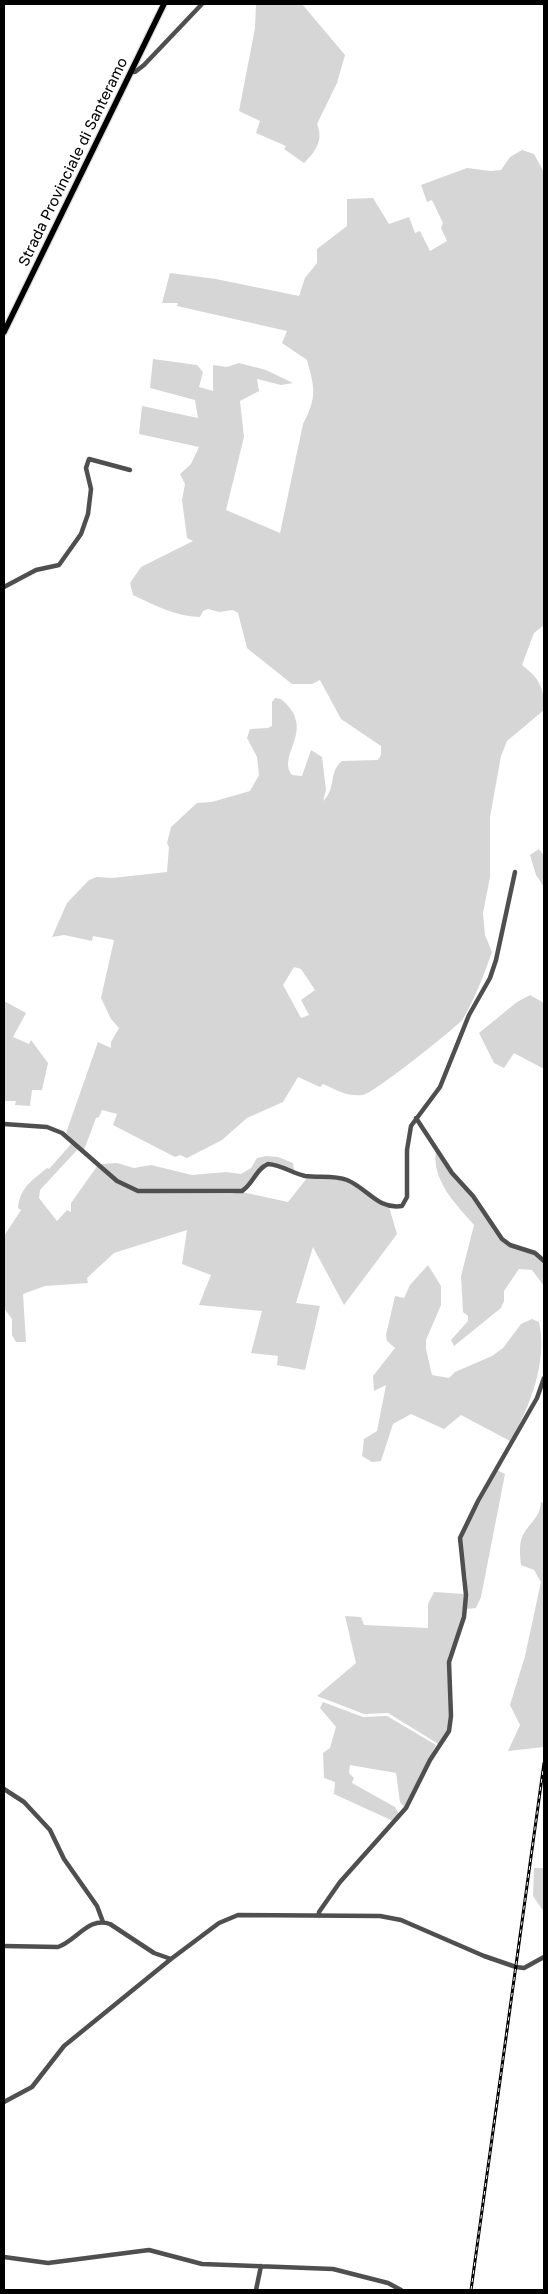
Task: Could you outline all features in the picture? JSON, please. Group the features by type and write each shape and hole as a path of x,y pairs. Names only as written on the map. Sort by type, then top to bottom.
{"main road":[{"name":"Strada Provinciale di Santeramo","path":"4,332 164,4"}],"street":[{"path":"132,71 135,72 144,65 202,4"},
{"path":"4,588 36,570 59,565 78,539 91,501 91,482 86,468 89,459 130,470"},
{"path":"4,1124 47,1128 62,1133 117,1181 138,1190 242,1191 250,1184 261,1168 268,1164 284,1167 308,1176 335,1177 348,1180 380,1203 396,1207 402,1206 407,1197 407,1150 411,1126 440,1088 469,1015 490,978 496,960 515,872"},
{"path":"416,1118 452,1173 473,1196 502,1239 510,1245 535,1253 544,1261"},
{"path":"319,1916 319,1912 340,1882 406,1808 430,1760 449,1731 451,1716 449,1662 462,1622 466,1595 460,1538 478,1501 537,1398 544,1378"},
{"path":"4,1790 24,1802 50,1830 64,1859 97,1906 102,1922"},
{"path":"4,2102 32,2086 64,2046 171,1959 212,1927 232,1917 380,1916 396,1919 484,1956 522,1968 544,1957"},
{"path":"4,1946 58,1947 92,1924 102,1922 110,1924 159,1956 171,1959"},
{"path":"4,2257 48,2263 147,2250 202,2264 304,2266 340,2270 388,2283 401,2290"},
{"path":"256,2290 261,2266"}],"shaded area":[{"path":"256,4 302,4 345,55 337,83 317,124 319,141 312,155 304,163 284,149 286,146 256,133 260,121 239,111 255,28"},
{"path":"522,150 534,154 544,172 544,625 534,633 522,665 540,684 544,710 507,741 501,756 490,817 490,877 483,913 485,935 492,952 479,986 463,1019 458,1024 398,1072 363,1095 347,1094 323,1084 320,1087 298,1077 283,1102 247,1118 222,1140 187,1158 180,1155 175,1157 113,1125 117,1114 102,1110 99,1117 96,1118 84,1150 66,1133 98,1042 111,1048 111,1042 119,1028 111,1019 101,998 114,940 93,936 92,941 64,935 52,937 67,903 89,880 97,877 112,878 167,872 169,847 167,843 171,827 197,803 212,802 250,791 259,775 257,757 247,738 250,729 272,726 272,702 275,698 281,699 291,710 296,721 297,731 288,767 292,775 302,776 311,750 322,757 326,790 323,801 330,791 335,770 342,761 378,760 381,755 381,746 341,719 320,680 312,684 292,684 247,648 238,613 233,610 219,612 208,609 203,611 200,617 182,615 133,595 130,583 141,567 193,541 187,538 182,500 185,484 180,474 191,464 199,447 139,434 142,406 198,418 195,400 150,388 153,359 197,365 203,372 199,387 213,391 213,365 227,367 239,363 266,370 293,383 281,385 257,379 259,391 240,401 244,437 226,510 280,533 303,424 313,400 312,378 307,360 282,343 287,331 177,306 178,303 162,303 170,273 216,279 299,296 305,278 317,263 317,249 347,226 347,199 373,198 389,224 409,217 415,233 420,231 430,251 447,241 441,228 443,223 432,200 427,202 421,185 467,168 491,171 501,170 510,157","holes":["294,967 301,969 315,990 301,1000 309,1015 301,1018 283,985"]},
{"path":"539,849 544,856 544,887 536,875 530,855"},
{"path":"530,995 544,1003 544,1069 514,1053 504,1068 494,1063 479,1033 517,1002"},
{"path":"4,1001 26,1013 13,1037 29,1044 31,1040 48,1063 42,1090 32,1090 30,1106 15,1105 16,1101 4,1101"},
{"path":"72,1143 78,1149 40,1190 39,1198 57,1221 67,1210 71,1212 71,1203 98,1165 112,1177 146,1193 231,1194 242,1192 288,1202 307,1178 345,1180 389,1207 397,1234 344,1305 313,1247 296,1303 320,1306 305,1370 277,1365 278,1356 251,1353 262,1311 199,1305 211,1275 182,1264 187,1230 114,1253 87,1278 88,1283 45,1286 23,1294 26,1342 16,1342 12,1335 12,1319 4,1308 4,1236 21,1210 18,1208 19,1201 24,1190 47,1168 49,1169"},
{"path":"436,1149 505,1243 536,1254 544,1262 544,1286 532,1270 519,1269 504,1291 504,1301 501,1308 454,1346 451,1340 468,1321 468,1316 463,1312 461,1276 474,1225 452,1199 441,1181 435,1160"},
{"path":"266,1156 278,1157 293,1163 294,1170 283,1165 265,1163 241,1190 137,1189 122,1183 101,1164 117,1163 134,1168 151,1165 192,1175 226,1172 241,1174 251,1168 257,1158"},
{"path":"428,1265 441,1286 441,1305 426,1340 426,1349 432,1375 449,1378 455,1372 492,1356 503,1348 521,1324 532,1319 539,1322 541,1337 539,1368 535,1383 524,1414 510,1441 461,1415 444,1429 411,1414 393,1424 381,1461 372,1462 362,1456 364,1439 377,1431 386,1385 374,1391 373,1376 395,1348 387,1341 386,1335 395,1296 404,1298 410,1285"},
{"path":"497,1470 505,1474 481,1597 476,1608 466,1609 467,1579 461,1539"},
{"path":"541,1502 544,1503 544,1747 508,1751 520,1725 510,1705 525,1656 541,1582 534,1570 521,1565 520,1543 524,1532 536,1517"},
{"path":"434,1592 465,1594 461,1622 448,1657 450,1727 440,1745 388,1713 364,1714 317,1696 356,1663 345,1616 361,1617 364,1625 428,1628 428,1604"},
{"path":"323,1702 363,1717 387,1716 436,1745 404,1807 400,1802 396,1773 350,1765 349,1773 354,1778 352,1783 395,1807 399,1814 393,1821 334,1794 335,1782 324,1778 323,1753 330,1748 336,1727 320,1708"},
{"path":"534,1868 544,1868 544,1912 533,1896"}],"railway":[{"path":"471,2290 544,1763"}]}
